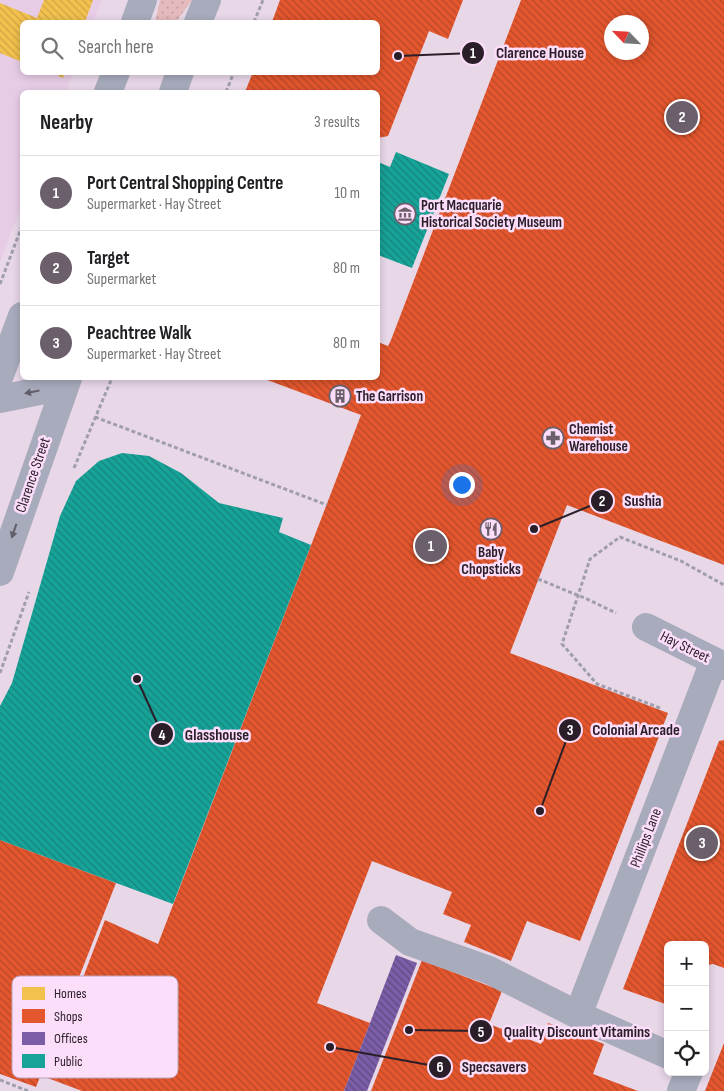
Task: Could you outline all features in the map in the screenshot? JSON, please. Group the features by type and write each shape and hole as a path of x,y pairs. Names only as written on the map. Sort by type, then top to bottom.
{"street":[{"path":"136,20 143,0"},
{"path":"199,20 207,0"},
{"path":"109,90 115,75"},
{"path":"174,90 179,75"},
{"path":"0,375 20,322"},
{"path":"0,399 62,380"},
{"name":"Clarence Street","path":"0,572 62,380"},
{"name":"Hay Street","path":"646,627 719,664"},
{"name":"Phillips Lane","path":"578,1015 719,664"},
{"path":"381,920 410,942 489,970 578,1015 664,1053"},
{"path":"682,1091 688,1076"}],"path":[{"path":"255,20 263,0"},
{"path":"227,90 233,75"},
{"path":"0,284 20,231"},
{"path":"95,417 327,505"},
{"path":"538,579 587,599"},
{"path":"0,1080 28,1091"}],"shaded area":[{"path":"0,0 102,0 94,20 20,20 20,75 72,75 67,90 20,90 20,209 0,262"},
{"path":"160,0 192,0 177,20 155,20"}],"building: Homes":[{"path":"44,0 93,0 86,20 20,20 20,61 0,53 0,3 37,18"}],"building: Shops":[{"path":"280,0 463,0 448,39 429,31 388,136 380,138 380,90 246,90 252,75 380,75 380,20 273,20"},
{"path":"521,0 724,0 724,565 567,505 510,653 668,713 580,941 527,921 511,961 464,942 471,925 443,914 452,892 372,861 317,1003 370,1023 344,1091 82,1091 48,1078 178,1078 178,976 84,976 105,920 158,944 361,415 267,380 380,380 380,343 388,346 391,340"},
{"path":"724,740 724,968 713,964 709,965 709,941 664,941 664,1004 623,989 719,741"},
{"path":"0,840 116,883 80,976 12,976 12,1078 40,1078 36,1087 0,1074"},
{"path":"422,960 502,991 489,1024 541,1044 548,1023 604,1044 593,1074 638,1091 371,1091"},
{"path":"724,1043 724,1091 705,1091"}],"building: Offices":[{"path":"396,955 417,963 367,1091 344,1091"}],"building: Public":[{"name":"Port Macquarie Historical Society Museum","path":"396,152 449,174 412,268 380,256 380,163 390,167"},
{"path":"122,453 149,456 181,473 219,503 283,518 279,532 311,545 173,904 0,840 0,706 12,683 60,516 76,481 99,461"}],"place":[{"name":"Clarence House","path":"398,56"},
{"name":"Target","path":"682,117"},
{"name":"Port Macquarie Historical Society Museum","path":"405,214"},
{"name":"The Garrison","path":"340,396"},
{"name":"Chemist Warehouse","path":"553,438"},
{"name":"Baby Chopsticks","path":"491,529"},
{"name":"Sushia","path":"534,529"},
{"name":"Port Central Shopping Centre","path":"431,546"},
{"name":"Glasshouse","path":"137,679"},
{"name":"Colonial Arcade","path":"540,811"},
{"name":"Peachtree Walk","path":"702,843"},
{"name":"Quality Discount Vitamins","path":"409,1030"},
{"name":"Specsavers","path":"330,1047"}]}
